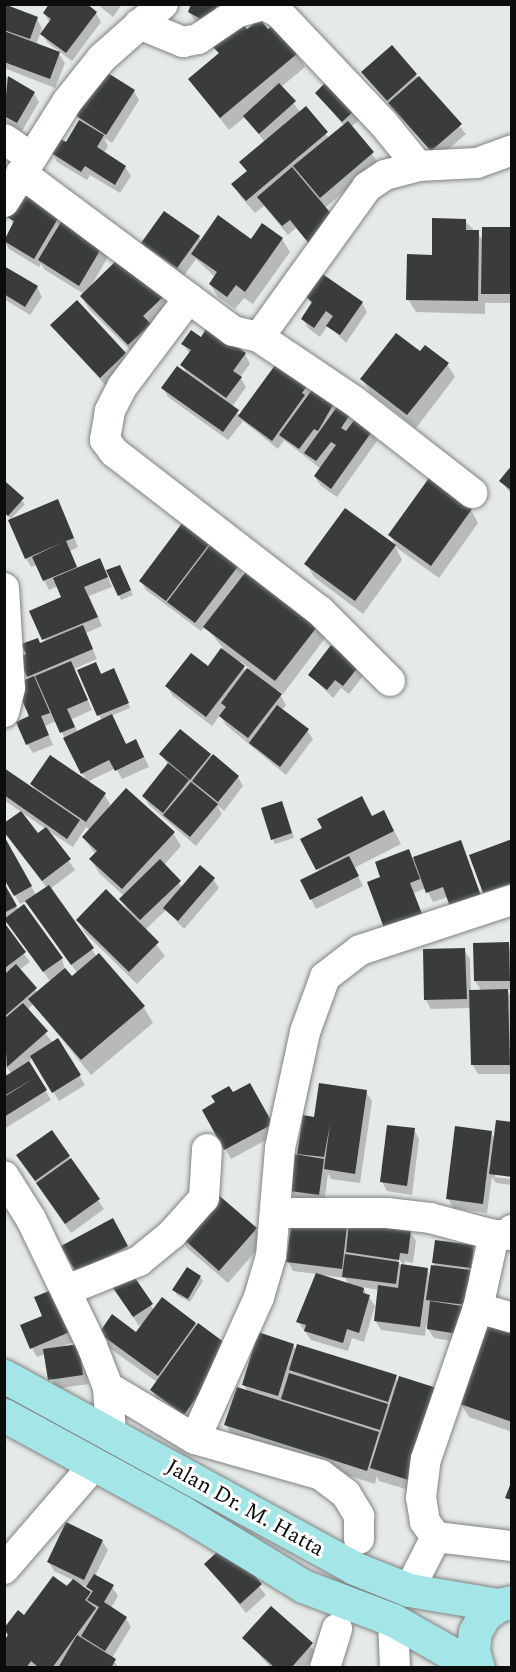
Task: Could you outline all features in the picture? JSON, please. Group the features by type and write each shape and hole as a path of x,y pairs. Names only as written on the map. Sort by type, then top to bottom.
{"main road":[{"name":"Jalan Dr. M. Hatta","path":"4,1376 322,1551 409,1590 505,1603"},
{"name":"Jalan Dr. M. Hatta","path":"4,1415 182,1512 303,1586 393,1620 477,1668"},
{"path":"477,1668 473,1650 475,1632 484,1616 505,1603"}],"street":[{"path":"4,202 67,102 102,58 163,4"},
{"path":"140,24 183,42 198,39 238,12 264,5 278,12 384,124 418,166"},
{"path":"4,139 26,165 189,298 233,331 259,337 354,401 472,493"},
{"path":"259,337 367,187 385,175 418,166 477,163 512,150"},
{"path":"189,298 122,387 110,411 105,440 114,452 320,611 390,681"},
{"path":"4,588 10,678 4,712"},
{"path":"195,1439 259,1297 271,1256 278,1213 280,1148 305,1032 325,977 360,950 425,926 512,900"},
{"path":"68,1290 139,1262 172,1234 204,1198 207,1149"},
{"path":"4,1176 68,1290 108,1387 111,1434"},
{"path":"278,1213 387,1213 430,1218 503,1232 426,1459 421,1498 425,1521 436,1537 512,1546"},
{"path":"478,1308 512,1318"},
{"path":"108,1387 195,1439 321,1475 346,1494 359,1516 359,1539"},
{"path":"4,1569 94,1465"},
{"path":"409,1590 436,1537"},
{"path":"393,1620 395,1668"},
{"path":"325,1668 337,1629"}],"building":[{"path":"4,4 38,17 30,39 4,30"},
{"path":"49,4 87,4 97,12 66,53 40,34 51,19 43,13"},
{"path":"191,4 232,4 228,12 217,6 208,23 188,12"},
{"path":"260,19 268,29 275,24 298,53 220,118 188,79 219,53 212,46 241,21 247,29"},
{"path":"4,31 60,52 50,79 4,62"},
{"path":"392,45 417,74 387,101 361,72"},
{"path":"103,70 135,90 106,135 75,115"},
{"path":"8,76 35,92 17,123 4,116"},
{"path":"419,76 462,124 431,151 388,103"},
{"path":"329,79 357,108 342,122 315,93"},
{"path":"279,83 296,101 259,134 243,116"},
{"path":"306,106 328,132 246,201 231,184 247,171 239,162"},
{"path":"79,120 104,135 97,147 126,166 115,185 85,166 81,172 50,152 59,138 66,142"},
{"path":"348,121 374,152 320,198 293,166"},
{"path":"292,167 339,223 311,246 290,220 282,226 257,197"},
{"path":"23,192 60,215 34,259 4,241 14,221 7,217"},
{"path":"164,211 200,236 177,268 141,243"},
{"path":"218,215 251,239 262,223 283,238 245,292 236,285 227,297 209,284 217,272 191,254"},
{"path":"64,217 105,242 79,286 38,260"},
{"path":"432,218 466,219 466,230 479,230 478,301 406,300 407,254 432,255"},
{"path":"482,227 512,227 512,294 481,294"},
{"path":"122,255 163,297 143,316 151,324 128,345 80,296"},
{"path":"4,266 38,286 25,307 4,294"},
{"path":"321,273 363,302 340,335 326,326 333,316 326,311 314,328 301,319 312,302 305,296"},
{"path":"77,300 126,353 100,378 50,325"},
{"path":"208,326 246,353 233,371 242,377 226,398 180,365 191,350 181,344 191,330 201,337"},
{"path":"396,333 420,351 425,345 449,363 407,415 360,379"},
{"path":"281,357 312,379 302,393 305,395 272,441 238,416"},
{"path":"177,366 239,410 223,432 161,388"},
{"path":"317,383 337,398 318,431 314,429 299,449 279,435"},
{"path":"339,404 351,413 341,428 346,431 356,418 373,430 331,489 314,476 336,445 331,442 316,461 304,453"},
{"path":"512,465 512,491 499,481"},
{"path":"429,478 472,509 431,566 388,535"},
{"path":"6,482 24,498 8,516 4,512"},
{"path":"58,499 74,538 66,541 77,567 43,581 32,557 63,542 25,559 8,520"},
{"path":"345,508 396,545 355,601 304,564"},
{"path":"183,522 210,543 166,601 139,581"},
{"path":"211,544 239,565 195,623 167,602"},
{"path":"100,558 108,577 84,587 98,617 42,640 29,611 61,597 53,578"},
{"path":"120,565 131,590 118,596 106,570"},
{"path":"248,569 320,623 275,681 203,627"},
{"path":"83,625 93,649 27,677 19,657 26,654 21,644 38,638 40,643"},
{"path":"331,645 359,666 343,686 335,680 327,690 308,675"},
{"path":"221,648 245,666 206,717 165,686 191,653 208,666"},
{"path":"71,661 88,700 67,709 75,727 60,733 35,676"},
{"path":"96,662 101,674 114,668 129,703 97,716 77,670"},
{"path":"247,668 282,694 248,738 219,716 226,707 221,703"},
{"path":"34,676 50,713 41,716 49,735 26,745 16,722 29,716 15,684"},
{"path":"277,705 309,729 280,767 249,743"},
{"path":"112,714 126,744 136,739 144,757 115,771 109,760 81,774 63,738"},
{"path":"180,729 211,754 190,780 159,754"},
{"path":"213,754 239,776 218,802 192,781"},
{"path":"50,755 106,793 86,822 30,784"},
{"path":"168,763 189,780 163,813 142,796"},
{"path":"4,768 80,820 67,839 4,795"},
{"path":"191,782 218,804 190,837 163,815"},
{"path":"126,788 175,832 122,889 89,859 97,851 82,837"},
{"path":"362,796 372,816 384,810 394,831 316,870 300,839 322,828 317,819"},
{"path":"282,801 292,833 271,840 261,808"},
{"path":"21,811 38,833 46,827 71,859 42,881 4,832 4,823"},
{"path":"4,836 32,886 14,896 4,879"},
{"path":"512,839 512,883 483,893 469,855"},
{"path":"461,840 481,896 450,907 443,887 426,893 413,857"},
{"path":"409,849 420,879 410,883 422,914 384,928 367,882 380,877 375,862"},
{"path":"349,856 359,876 310,900 300,880"},
{"path":"160,859 181,881 140,920 119,899"},
{"path":"200,865 215,878 178,921 163,908"},
{"path":"4,883 17,906 4,913"},
{"path":"49,885 94,948 71,965 25,901"},
{"path":"106,889 159,942 129,972 76,920"},
{"path":"24,904 63,958 43,972 4,919"},
{"path":"5,926 26,952 5,968"},
{"path":"509,942 510,981 474,981 473,943"},
{"path":"465,948 467,999 424,1000 423,949"},
{"path":"99,953 145,1006 81,1060 28,999 65,968 72,976"},
{"path":"16,964 37,988 5,1016 5,974"},
{"path":"508,989 510,1065 471,1065 469,990"},
{"path":"23,1003 48,1031 7,1067 4,1019"},
{"path":"58,1038 81,1075 52,1093 30,1056"},
{"path":"29,1061 47,1090 4,1117 4,1097 36,1077 4,1096 4,1077"},
{"path":"250,1083 273,1124 224,1150 202,1110 215,1102 211,1096 229,1086 233,1092"},
{"path":"319,1083 367,1090 355,1174 324,1169 330,1124 324,1157 297,1154 303,1115 314,1117"},
{"path":"496,1120 512,1122 512,1177 489,1174"},
{"path":"387,1125 415,1128 407,1186 380,1182"},
{"path":"455,1126 492,1131 483,1204 446,1199"},
{"path":"52,1130 70,1156 35,1181 16,1155"},
{"path":"294,1154 324,1159 319,1195 290,1191"},
{"path":"71,1158 100,1199 65,1224 36,1183"},
{"path":"215,1192 257,1228 219,1271 178,1234"},
{"path":"113,1218 128,1246 76,1273 61,1246"},
{"path":"292,1218 347,1226 342,1269 286,1262"},
{"path":"349,1222 411,1230 408,1254 400,1253 399,1260 346,1252"},
{"path":"435,1240 474,1245 471,1268 432,1263"},
{"path":"345,1254 399,1262 396,1284 342,1277"},
{"path":"401,1264 428,1268 420,1327 374,1321 378,1285 398,1288"},
{"path":"431,1265 470,1270 466,1305 426,1300"},
{"path":"187,1267 201,1276 188,1299 172,1290"},
{"path":"131,1272 153,1304 133,1317 111,1285"},
{"path":"316,1273 364,1288 363,1293 370,1295 359,1333 347,1329 343,1343 304,1331 306,1325 296,1322"},
{"path":"54,1289 72,1331 30,1349 20,1325 42,1316 34,1297"},
{"path":"162,1297 196,1323 158,1376 99,1333 112,1314 136,1332"},
{"path":"430,1301 462,1306 458,1334 427,1329"},
{"path":"198,1323 232,1348 184,1415 150,1390"},
{"path":"488,1324 512,1332 512,1422 460,1404"},
{"path":"258,1332 294,1344 278,1396 242,1385"},
{"path":"79,1344 83,1375 48,1380 43,1349"},
{"path":"297,1344 397,1375 388,1402 289,1370"},
{"path":"289,1373 388,1404 380,1430 281,1399"},
{"path":"399,1376 443,1390 415,1482 370,1468"},
{"path":"237,1387 379,1432 367,1471 224,1425"},
{"path":"512,1480 512,1500 505,1498"},
{"path":"66,1522 103,1540 84,1580 47,1562"},
{"path":"226,1544 262,1584 240,1604 204,1564"},
{"path":"94,1574 114,1585 104,1602 127,1617 105,1651 81,1636 99,1607 87,1600 93,1591 86,1587"},
{"path":"53,1576 67,1586 73,1579 91,1592 85,1600 96,1608 52,1668 39,1668 31,1661 26,1668 4,1668 4,1641 8,1635 4,1628 18,1610 24,1615"},
{"path":"271,1606 313,1643 291,1668 275,1668 242,1638"},
{"path":"77,1635 116,1659 111,1668 58,1668"}]}
